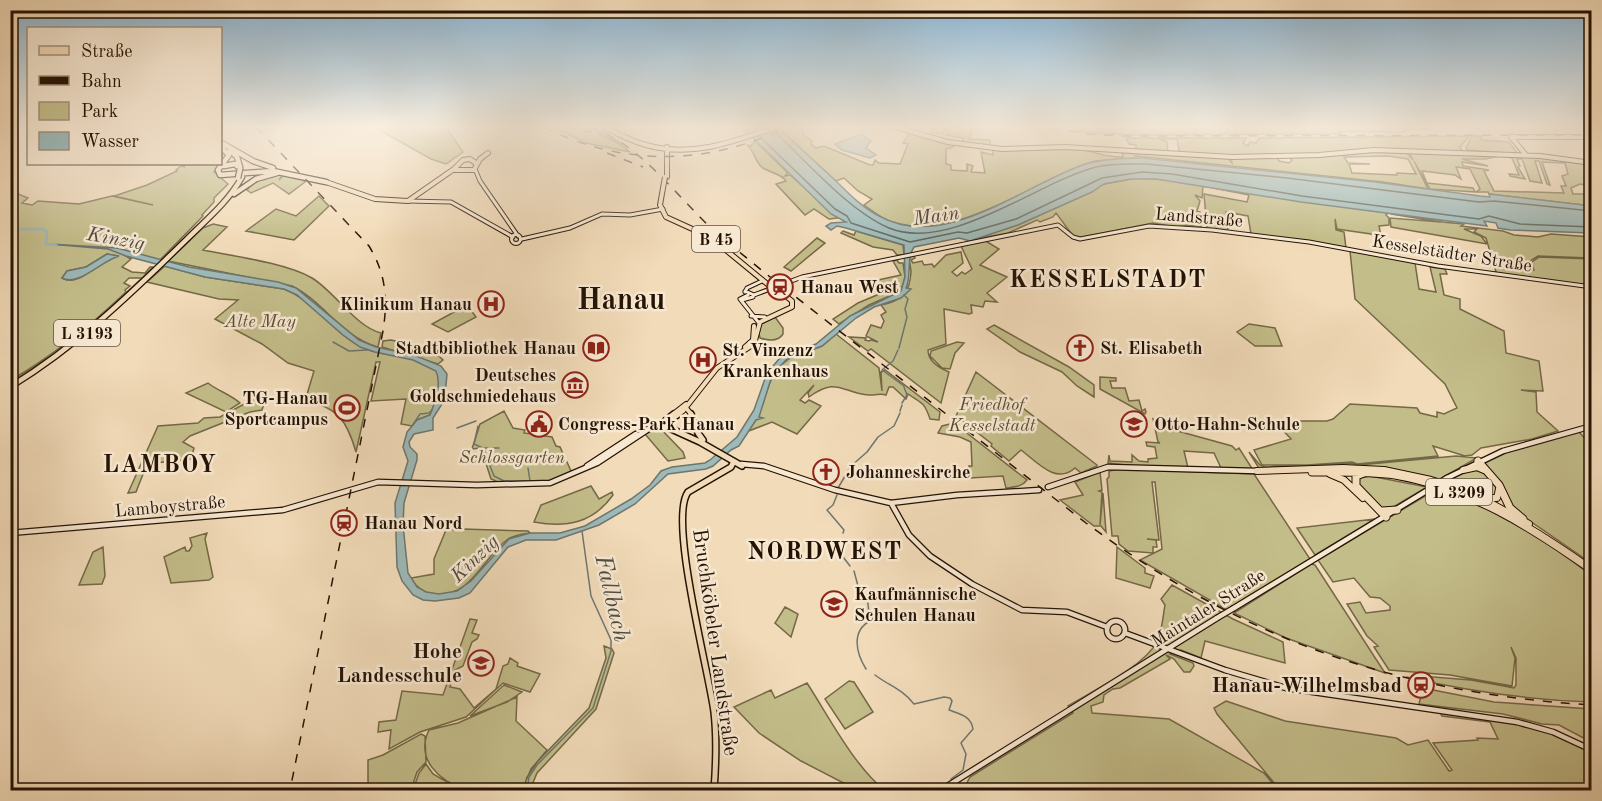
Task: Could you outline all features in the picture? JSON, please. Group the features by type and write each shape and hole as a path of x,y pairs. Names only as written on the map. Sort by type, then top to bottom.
{"highway":[{"path":"223,164 218,169 220,175 263,171 291,174 326,182"},
{"path":"230,164 222,167 219,172 227,175 260,170 281,170"},
{"path":"237,164 242,169"},
{"path":"240,164 242,169"},
{"path":"242,164 242,169"},
{"path":"260,164 326,182"},
{"name":"L 3193","path":"167,257 226,200 240,178 242,169"},
{"path":"226,200 258,178 277,173 291,174"},
{"name":"L 3193","path":"10,386 60,354 84,335 155,270 225,197 240,178"},
{"path":"1467,492 1490,499 1499,495 1498,486 1485,469 1486,458"},
{"path":"1463,470 1477,467 1485,469 1501,488 1510,508 1529,524"},
{"name":"L 3209","path":"1257,471 1376,469 1422,477 1467,492 1529,524 1592,569"},
{"name":"L 3209","path":"1277,471 1385,472 1428,481 1491,505 1541,534 1592,569"},
{"path":"1312,472 1338,477 1378,510 1385,512 1397,510"},
{"path":"1382,519 1378,510 1359,492 1354,481 1360,473 1385,472"}],"main road":[{"path":"408,201 458,164"},
{"path":"461,164 461,167 466,171 475,175 516,236"},
{"path":"326,182 375,199 451,202 504,234 516,236 569,228 604,214 627,215 662,211 665,164"},
{"path":"450,172 466,171 476,166"},
{"path":"475,175 476,166"},
{"path":"631,211 641,213"},
{"name":"B 45","path":"662,211 672,222 710,237 791,304"},
{"name":"Landstraße","path":"787,282 802,277 1058,225 1079,239 1154,225 1309,242"},
{"name":"Kesselstädter Straße","path":"1309,242 1438,266 1592,288"},
{"path":"744,295 764,280"},
{"path":"744,295 750,297 769,292 787,282"},
{"path":"744,295 750,297"},
{"path":"744,295 750,316 756,323"},
{"path":"746,305 750,297"},
{"path":"574,474 628,438 666,423 685,407 715,367 751,342 756,323 791,304"},
{"path":"756,323 789,309 791,304"},
{"path":"750,316 765,317"},
{"path":"685,407 695,416 695,437"},
{"path":"574,474 604,459 656,426 666,423 695,437 742,466"},
{"name":"Maintaler Straße","path":"941,790 1447,478 1486,458 1592,426"},
{"path":"729,460 740,464 764,466 835,490 891,503 957,495 1039,490"},
{"path":"729,460 727,470 742,466 764,466"},
{"name":"L 3209","path":"1048,487 1108,468 1257,471"},
{"name":"Bruchköbeler Landstraße","path":"714,790 717,766 716,745 708,683 685,550 683,520 685,497 689,490 727,470"},
{"name":"Lamboystraße","path":"10,532 283,510 368,484 398,482 477,485 550,483 574,474"},
{"path":"891,503 909,535 930,556 972,584 1019,609 1065,612 1107,627"},
{"path":"1111,622 1118,622 1124,626 1123,638 1115,638 1109,634 1107,627 1111,622"},
{"path":"1125,633 1183,655 1286,688 1525,724 1558,734 1592,750"},
{"path":"1180,642 1183,655"},
{"path":"1154,644 1156,656"}],"green space":[{"path":"759,164 779,164 788,173 785,176 790,175 838,218 829,219 814,209 805,215 776,184 786,181"},
{"path":"818,164 948,164 951,165 951,170 967,171 968,164 973,166 971,172 985,173 983,164 1084,164 1016,197 964,218 939,225 916,227 895,224 879,216 864,205 872,199 858,191 844,178 836,181"},
{"path":"1215,164 1349,164 1352,173 1397,175 1397,173 1416,174 1411,164 1416,164 1428,189"},
{"path":"1416,164 1463,164 1489,170 1484,171 1494,191 1564,193 1561,186 1566,186 1562,176 1568,174 1565,164 1589,164 1591,170 1591,186 1580,184 1571,188 1573,194 1591,194 1591,206 1476,192 1480,189 1470,169 1456,167 1461,179 1455,175 1422,171 1427,183 1473,188 1475,192 1430,189"},
{"path":"1515,164 1519,164 1518,167 1525,179 1509,174 1519,175"},
{"path":"1524,164 1536,164 1542,183 1530,181"},
{"path":"1540,164 1543,164 1550,185 1547,184"},
{"path":"219,165 214,172 228,184 214,198 214,202 203,216 160,260 115,250 131,259 122,267 132,272 145,273 153,267 142,278 129,278 124,283 130,286 125,290 126,292 99,317 57,350 11,380 11,191 28,198 22,203 32,205 38,201 79,204 112,196 153,205 114,196 147,185 177,171 181,166","holes":["107,254 117,256 72,280 62,278 67,271 86,267"]},
{"path":"283,174 279,180 284,175 301,178 305,182 289,194 273,183 251,193 247,190 263,178"},
{"path":"1136,178 1171,180 1388,213 1386,215 1389,218 1389,225 1379,226 1381,236 1378,239 1371,234 1337,229 1335,219 1336,230 1344,232 1346,248 1251,234 1248,216 1226,212 1228,231 1207,228 1204,194 1247,202 1249,195 1203,186 1202,198 1195,195 1200,201 1197,211 1200,212 1201,227 1188,225 1175,227 1153,223 1078,238 1073,236 1056,213 1053,217 1040,222 1037,220 1008,233 970,240 1018,225 1104,184"},
{"path":"319,196 329,206 294,240 246,231 276,209 296,216"},
{"path":"1391,214 1441,220 1464,224 1461,226 1503,231 1514,235 1538,237 1551,234 1591,237 1591,258 1538,256 1530,261 1534,271 1532,262 1539,257 1591,259 1591,286 1499,274 1496,272 1486,238 1474,232 1477,229 1464,229 1481,236 1487,244 1391,227 1390,218 1441,222"},
{"path":"213,224 227,227 203,250 274,264 312,278 363,324 381,333 378,347 354,336 314,301 292,286 168,261 203,228"},
{"path":"843,231 854,235 856,231 903,245 904,255 897,255 893,250 873,247 841,233"},
{"path":"817,238 825,243 791,271 784,267"},
{"path":"984,240 999,249 980,265 1007,277 987,293 997,302 985,301 983,307 971,305 972,313 969,314 944,309 946,344 928,350 932,361 949,372 941,403 871,349 868,351 849,337 866,338 865,340 878,342 866,336 871,325 881,328 884,321 881,315 886,312 881,305 894,301 906,291 911,272 909,257 914,256 915,258 911,260 913,263 922,261 924,265 932,264 934,267 946,255 961,252 963,263 952,272 957,276 972,269 961,246"},
{"path":"1350,251 1415,263 1419,289 1436,292 1430,267 1445,269 1447,274 1440,274 1444,295 1460,299 1460,309 1504,331 1506,353 1539,361 1543,391 1521,390 1536,392 1537,412 1558,431 1532,439 1481,448 1472,455 1465,456 1433,446 1438,456 1357,464 1352,462 1262,465 1254,450 1291,439 1278,425 1297,421 1327,421 1333,419 1350,404 1417,408 1420,413 1437,417 1437,412 1444,414 1457,408 1445,384 1355,299"},
{"path":"893,261 903,263 905,277 901,291 869,305 839,324 833,319 858,303 884,292 878,280 901,275"},
{"name":"Alte May","path":"165,266 205,277 284,289 303,299 356,344 374,352 413,359 431,366 437,371 439,380 438,393 430,415 417,420 412,426 401,424 406,399 371,401 380,362 376,362 356,452 349,432 340,417 326,407 305,401 314,371 288,363 262,344 215,319 238,300 219,299 147,282"},
{"path":"142,278 120,299 82,333"},
{"path":"467,305 476,317 448,332 432,324"},
{"path":"775,317 783,328 783,334 773,340 760,338 758,330 760,324"},
{"path":"1249,324 1275,328 1282,346 1255,346 1237,332"},
{"path":"994,325 1069,367 1094,385 1094,397 1062,372 1020,352 987,329"},
{"path":"836,334 879,368 882,391 881,372 885,370 940,412 939,420 930,419 922,403 908,394 906,399 893,387 889,387 886,395 860,394 833,387 809,397 808,393 814,385 800,400 805,403 809,400 821,406 797,434 772,422 746,432 758,417 770,382 779,367 791,357 822,346"},
{"path":"74,340 50,358 31,371 11,383 10,381"},
{"path":"391,340 431,349 443,360 438,364 382,347 383,341"},
{"path":"957,342 964,343 955,353 950,369 942,368 930,356 931,351"},
{"name":"Friedhof Kesselstadt","path":"976,372 1097,466 1081,473 1075,468 1068,473 1054,473 1021,450 1009,461 991,446 992,444 956,416"},
{"path":"1100,377 1116,378 1116,381 1110,381 1112,388 1125,388 1129,401 1139,400 1142,411 1145,409 1145,414 1100,389"},
{"path":"208,383 240,403 226,412 186,393"},
{"path":"251,397 266,397 262,410 250,412 190,436 183,442 194,448 191,459 147,464 136,492 128,493 158,426 198,423 204,418 220,417 250,401"},
{"name":"Schlossgarten","path":"504,411 513,428 525,430 524,433 552,437 556,446 560,447 572,473 549,482 496,483 491,479 481,448 472,449 480,424"},
{"path":"1153,419 1174,430 1232,446 1236,450 1239,448 1253,470 1150,468 1108,463 1109,455 1110,461 1132,462 1132,455 1139,461 1148,462 1148,459 1157,458 1155,447 1147,446 1146,442 1160,443","holes":["1184,451 1214,453 1221,468 1188,468"]},
{"path":"954,423 1027,480 1015,487 1006,488 1003,476 970,478 971,442 960,437 938,433 942,426"},
{"path":"659,427 683,452 685,458 668,461 645,434"},
{"path":"1579,432 1591,445 1591,563 1514,510 1484,463 1510,451"},
{"path":"1249,452 1260,465 1265,467 1349,463 1359,465 1456,456 1477,458 1440,479 1384,468 1260,470"},
{"path":"1119,469 1254,474 1310,559 1227,610 1140,560 1162,549 1155,482 1152,482 1159,540 1147,539 1156,540 1157,547 1153,547 1153,553 1128,551 1119,544 1118,536 1112,536 1107,479 1109,471"},
{"path":"1475,469 1490,479 1497,489 1496,495 1481,495 1448,481 1467,470"},
{"path":"1100,472 1102,490 1099,491 1102,492 1100,525 1103,493 1106,532 1101,526 1094,526 1060,500 1083,495 1075,482"},
{"path":"1370,476 1427,487 1384,510 1359,486 1359,478"},
{"path":"591,486 599,499 612,492 613,495 597,512 568,523 534,522 541,505"},
{"path":"1437,489 1463,496 1532,532 1591,575 1591,702 1498,694 1452,687 1406,677 1422,680 1421,676 1471,680 1514,688 1516,658 1511,647 1515,658 1512,686 1450,675 1389,670 1374,647 1378,646 1367,636 1347,604 1360,602 1366,613 1390,610 1390,606 1380,598 1370,597 1354,578 1333,582 1318,560"},
{"path":"1375,519 1315,555 1297,528"},
{"path":"446,530 528,531 530,533 508,539 467,584 457,590 446,594 432,594 420,589 411,578 434,574 434,559"},
{"path":"207,533 205,539 213,577 209,580 171,583 164,557 185,547 186,551 189,551 192,546 190,538"},
{"path":"103,547 105,576 102,584 79,585 93,552"},
{"path":"1117,547 1145,568 1145,573 1154,576 1150,588 1116,578"},
{"path":"1311,564 1315,565 1385,673 1286,638 1234,613"},
{"path":"1172,585 1233,619 1283,642 1285,663 1205,641 1201,658 1181,650 1170,654 1193,663 1194,666 1190,672 1184,672 1174,659 1166,655 1170,659 1104,695 1103,702 1091,706 1092,713 1169,719 1264,773 1278,790 963,790 970,777 1073,713 1068,706 1117,678 1150,652 1157,642 1161,629 1165,605 1161,599"},
{"path":"785,607 798,614 791,637 775,623"},
{"path":"470,619 477,620 472,633 479,635 472,642 463,666 455,670 450,687 460,689 474,708 496,689 503,666 508,664 510,658 518,663 517,666 540,674 530,692 503,683 466,717 420,732 389,749 391,730 378,732 379,722 396,720 402,691 443,695"},
{"path":"604,646 612,649 614,653 596,709 537,773 530,790 523,790 527,777 538,761 589,708 606,658"},
{"path":"849,681 854,682 873,712 845,729 825,699"},
{"path":"807,683 852,754 884,790 857,790 801,761 759,733 734,707 771,690 775,698"},
{"path":"504,685 522,692 507,702 470,716"},
{"path":"1423,688 1494,702 1591,709 1591,742 1559,725 1542,724 1503,714 1419,704"},
{"path":"517,697 516,721 547,750 531,769 522,790 472,791 455,785 438,774 427,759 425,750 429,730 458,723"},
{"path":"1226,701 1285,721 1396,738 1408,745 1428,740 1449,771 1452,770 1433,743 1478,740 1477,738 1498,739 1490,722 1442,716 1440,712 1518,723 1553,733 1591,751 1591,790 1280,790 1217,714 1214,708"},
{"path":"421,734 425,736 426,762 417,772 411,790 368,790 368,760 383,755"},
{"path":"426,764 433,774 454,786 452,790 413,790 419,773"}],"water":[{"path":"780,164 818,164 873,213 904,225 930,226 956,221 983,212 1085,164 1204,164 1375,182 1480,196 1490,197 1489,194 1592,206 1591,233 1510,230 1498,228 1496,223 1484,221 1487,226 1301,202 1156,179 1131,179 1104,184 1092,192 1018,225 970,241 959,238 914,247 910,256 906,288 911,289 901,298 874,307 856,318 822,346 786,360 775,372 770,382 759,417 763,418 756,420 739,446 713,466 668,474 635,504 599,525 556,540 526,540 508,547 470,593 459,598 435,601 423,600 413,595 402,581 397,567 395,503 408,461 403,447 407,432 417,420 430,415 438,387 436,371 413,360 360,347 297,295 284,289 205,277 108,249 49,244 117,248 189,267 278,282 296,288 359,340 376,347 414,355 441,366 447,374 446,385 442,404 433,418 433,430 414,434 409,442 410,447 417,454 417,460 404,503 403,525 408,573 417,587 426,592 439,594 457,591 471,581 509,539 530,533 560,533 585,526 631,499 650,485 661,471 672,467 705,463 710,460 737,437 754,410 767,373 779,359 816,344 850,316 901,291 905,277 904,245 837,226 831,230 826,226 831,223 846,222 831,214"},
{"path":"107,254 119,256 75,279 62,278 67,271 86,267"}],"waterway":[{"name":"Kinzig","path":"10,229 43,229 47,232 46,244 56,245"},
{"path":"899,348 907,317 905,309 908,299 904,295"},
{"path":"333,342 349,351 367,350"},
{"path":"898,350 893,361 882,370 904,386"},
{"path":"902,403 907,395 904,387"},
{"path":"900,411 902,405"},
{"path":"412,426 420,414 429,413 432,410"},
{"path":"838,488 851,466 867,452 878,437 894,426 900,413"},
{"path":"457,428 476,421"},
{"path":"478,426 474,444 483,448 494,476 504,481 527,481"},
{"path":"484,448 499,448"},
{"path":"528,468 530,481"},
{"path":"538,481 545,481"},
{"path":"837,495 833,505 827,510 844,530 843,533"},
{"name":"Fallbach","path":"527,790 529,777 537,765 593,708 611,651 611,640 591,596 582,531"},
{"path":"838,541 837,549 850,566"},
{"path":"854,571 858,586 867,596 870,621 860,630 857,643 866,669"},
{"path":"875,675 900,691 914,704 944,697 950,698 952,701 949,710 970,721 973,729 961,743 966,754 963,770 951,779"}],"railway":[{"path":"290,790 383,331 385,308 382,277 369,246 291,164"},
{"path":"636,164 643,167"},
{"path":"649,164 712,229 765,273 1086,523 1145,564 1204,599 1264,629 1325,653 1388,673 1453,688 1521,699 1592,705"}],"place":[{"name":"Hanau West","path":"780,287"},
{"name":"Klinikum Hanau","path":"491,304"},
{"name":"Stadtbibliothek Hanau","path":"596,348"},
{"name":"St. Elisabeth","path":"1080,348"},
{"name":"St. Vinzenz Krankenhaus","path":"703,360"},
{"name":"Deutsches Goldschmiedehaus","path":"575,385"},
{"name":"TG-Hanau Sportcampus","path":"347,408"},
{"name":"Congress-Park Hanau","path":"539,424"},
{"name":"Otto-Hahn-Schule","path":"1134,424"},
{"name":"Johanneskirche","path":"826,472"},
{"name":"Hanau Nord","path":"344,523"},
{"name":"Kaufmännische Schulen Hanau","path":"834,604"},
{"name":"Hohe Landesschule","path":"481,663"},
{"name":"Hanau-Wilhelmsbad","path":"1421,685"}],"district":[{"name":"KESSELSTADT","path":"1108,279"},
{"name":"Hanau","path":"621,299"},
{"name":"LAMBOY","path":"160,464"},
{"name":"NORDWEST","path":"825,551"}],"water label":[{"name":"Main","path":"936,215"}]}
